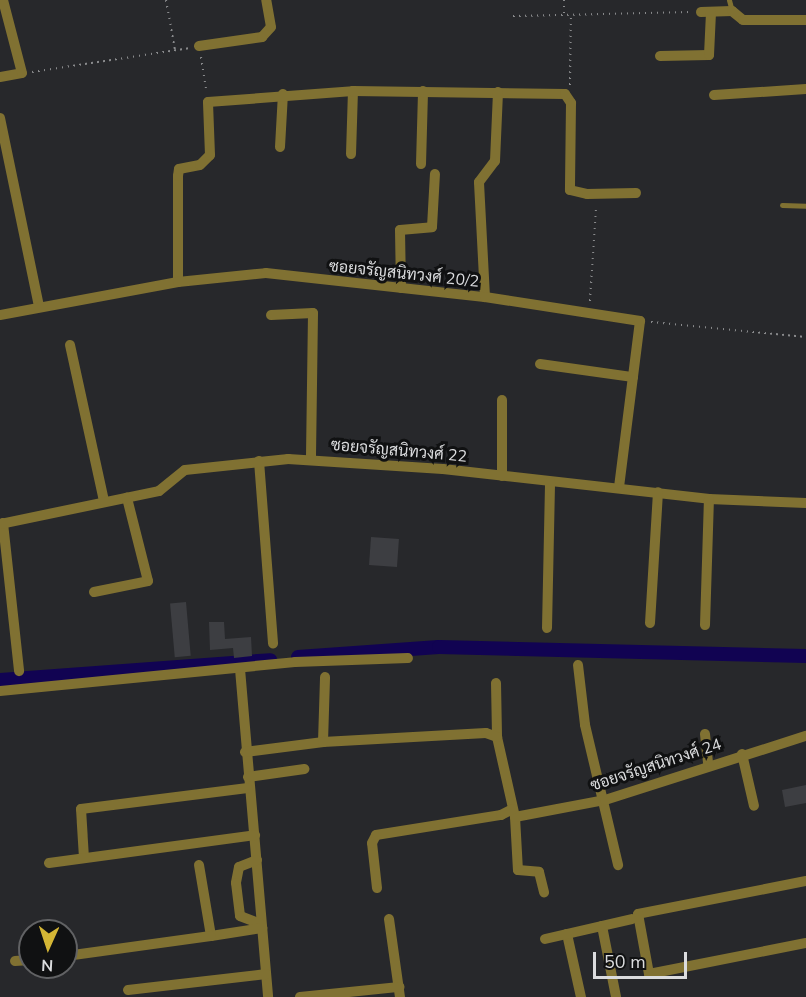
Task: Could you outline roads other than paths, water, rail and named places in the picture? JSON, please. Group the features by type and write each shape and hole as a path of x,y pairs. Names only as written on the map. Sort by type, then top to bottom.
{"street":[{"path":"0,77 22,73 3,0"},
{"path":"200,46 262,37 271,27 266,0"},
{"path":"660,56 709,54 706,12 732,11 743,20 806,20"},
{"path":"714,95 806,89"},
{"path":"351,154 353,91"},
{"path":"178,282 179,169 200,165 210,155 208,102 283,94 353,91 498,92 569,97 570,190 587,195 636,193"},
{"path":"420,164 423,91"},
{"path":"484,297 480,182 495,161 498,92"},
{"path":"280,147 283,94"},
{"path":"0,118 39,307"},
{"path":"401,288 400,230 432,228 435,174"},
{"name":"ซอยจรัญสนิทวงศ์ 20/2","path":"0,315 178,282 266,273 484,297 640,321 633,377"},
{"path":"271,315 313,313 311,459"},
{"path":"70,345 104,501"},
{"path":"540,364 633,377 619,488"},
{"path":"502,400 502,476"},
{"name":"ซอยจรัญสนิทวงศ์ 22","path":"1,523 159,491 185,470 259,461 311,459 502,476 710,499 806,503"},
{"path":"259,461 273,643"},
{"path":"547,628 550,482"},
{"path":"650,623 658,492"},
{"path":"94,592 148,581 127,498"},
{"path":"705,626 710,499"},
{"path":"1,523 19,671"},
{"path":"0,690 240,669 408,658"},
{"path":"578,665 601,801 618,865"},
{"path":"240,669 245,752 255,835 268,997"},
{"path":"323,742 325,677"},
{"path":"496,683 497,737 514,813 518,870 539,872 544,891"},
{"path":"245,752 323,742 486,733 497,737"},
{"path":"705,734 708,764"},
{"name":"ซอยจรัญสนิทวงศ์ 24","path":"377,888 372,843 376,835 601,801 708,764 806,736"},
{"path":"742,754 754,806"},
{"path":"84,858 81,809 248,783 304,769"},
{"path":"49,863 255,835"},
{"path":"257,861 239,867 236,883 240,916 262,926"},
{"path":"199,865 211,936"},
{"path":"806,881 638,914 649,974 806,943"},
{"path":"300,997 400,992 389,919"},
{"path":"545,939 632,919"},
{"path":"78,954 211,936 262,926"},
{"path":"602,926 616,997"},
{"path":"567,934 581,997"},
{"path":"128,990 266,974"}],"lane":[{"path":"729,0 732,11"},
{"path":"782,205 806,206"}],"waterway":[{"path":"298,657 439,647 806,656"},
{"path":"0,680 270,660"}]}
